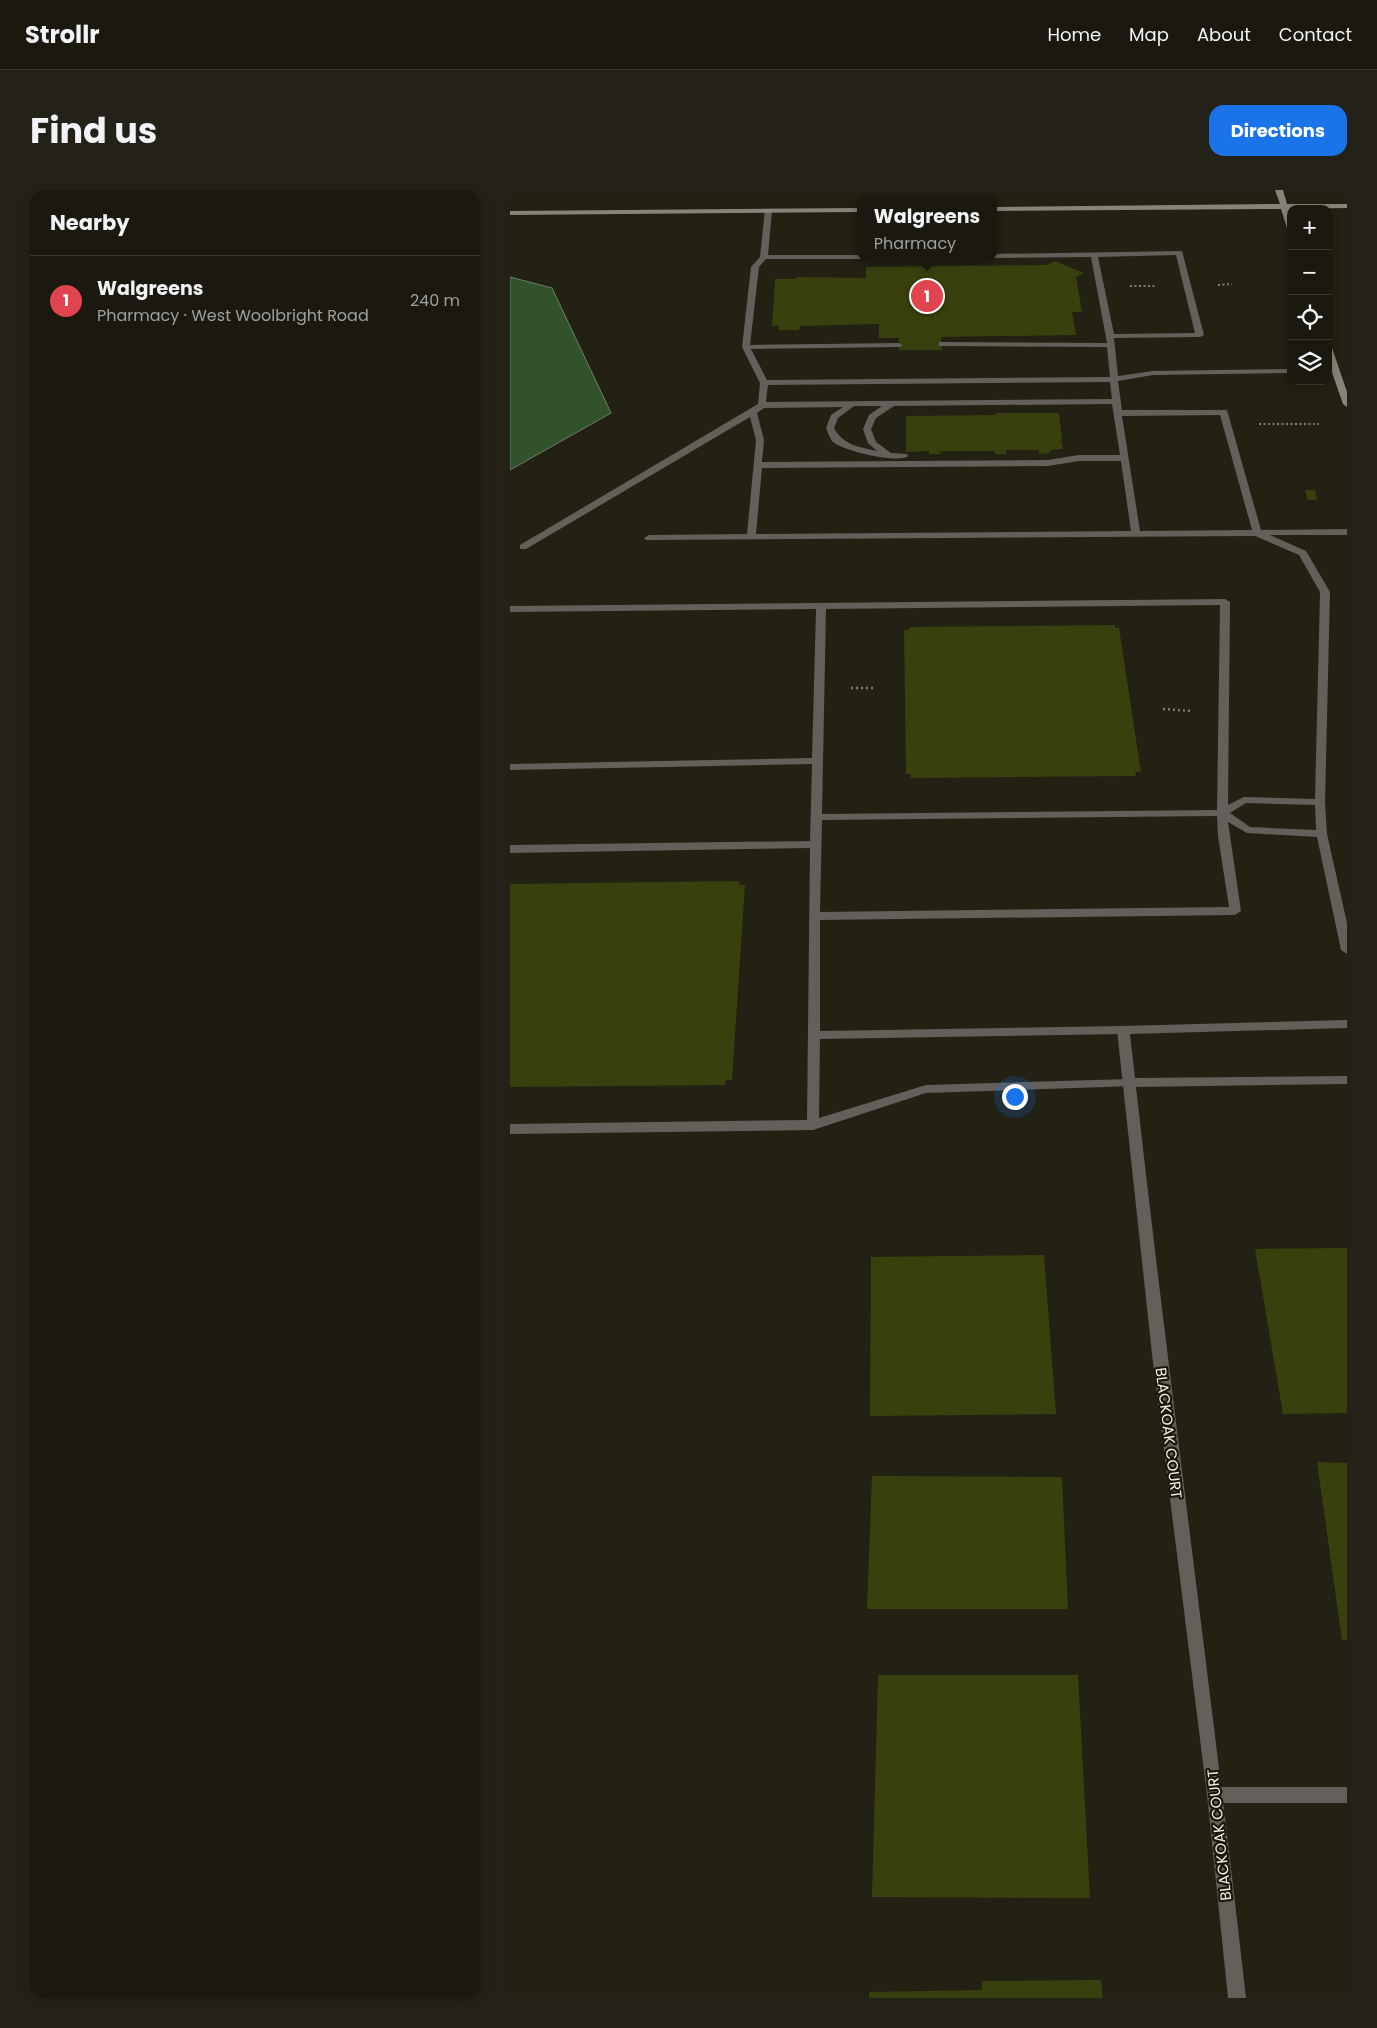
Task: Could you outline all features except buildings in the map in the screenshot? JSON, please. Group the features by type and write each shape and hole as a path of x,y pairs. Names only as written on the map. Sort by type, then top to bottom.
{"main road":[{"path":"1279,190 1287,215"},
{"path":"997,209 1347,206"},
{"path":"510,213 857,210"},
{"path":"1332,369 1347,404"}],"street":[{"path":"762,405 764,383 746,347 755,267 764,257 768,211"},
{"path":"942,344 1110,341 1200,335 1179,253 997,256"},
{"path":"1094,255 1110,341 1116,402 1136,534"},
{"path":"764,257 857,257"},
{"path":"746,347 899,345"},
{"path":"764,383 1114,379 1153,373 1287,371"},
{"path":"523,547 762,405 1116,402"},
{"path":"852,404 834,417 830,428 836,440 855,448 889,456 1046,455 1079,458 1125,458"},
{"path":"889,456 872,444 867,429 872,417 891,404"},
{"path":"752,537 760,440 753,412"},
{"path":"1118,414 1224,412 1257,533"},
{"path":"758,465 1048,463 1079,458"},
{"path":"649,538 1347,532"},
{"path":"1257,533 1303,553 1325,592 1320,802 1322,834 1347,950"},
{"path":"510,609 1225,602 1222,813 1223,836 1235,911 814,916"},
{"path":"813,1125 814,916 821,605"},
{"path":"510,767 818,761"},
{"path":"816,817 1222,813 1244,800 1320,802"},
{"path":"1222,813 1247,830 1322,834"},
{"path":"510,849 816,844"},
{"path":"813,1035 1347,1024"},
{"name":"BLACKOAK COURT","path":"1123,1030 1159,1354 1215,1795 1237,1998"},
{"path":"510,1129 813,1125 926,1089 1130,1083 1347,1080"},
{"path":"1215,1795 1347,1795"}],"path":[{"path":"1129,286 1158,286"},
{"path":"1259,424 1319,424"},
{"path":"847,688 875,688"},
{"path":"1163,709 1200,712"}],"shaded area":[{"path":"510,277 552,288 611,413 510,470"}],"place":[{"name":"Walgreens","path":"927,296"}]}
